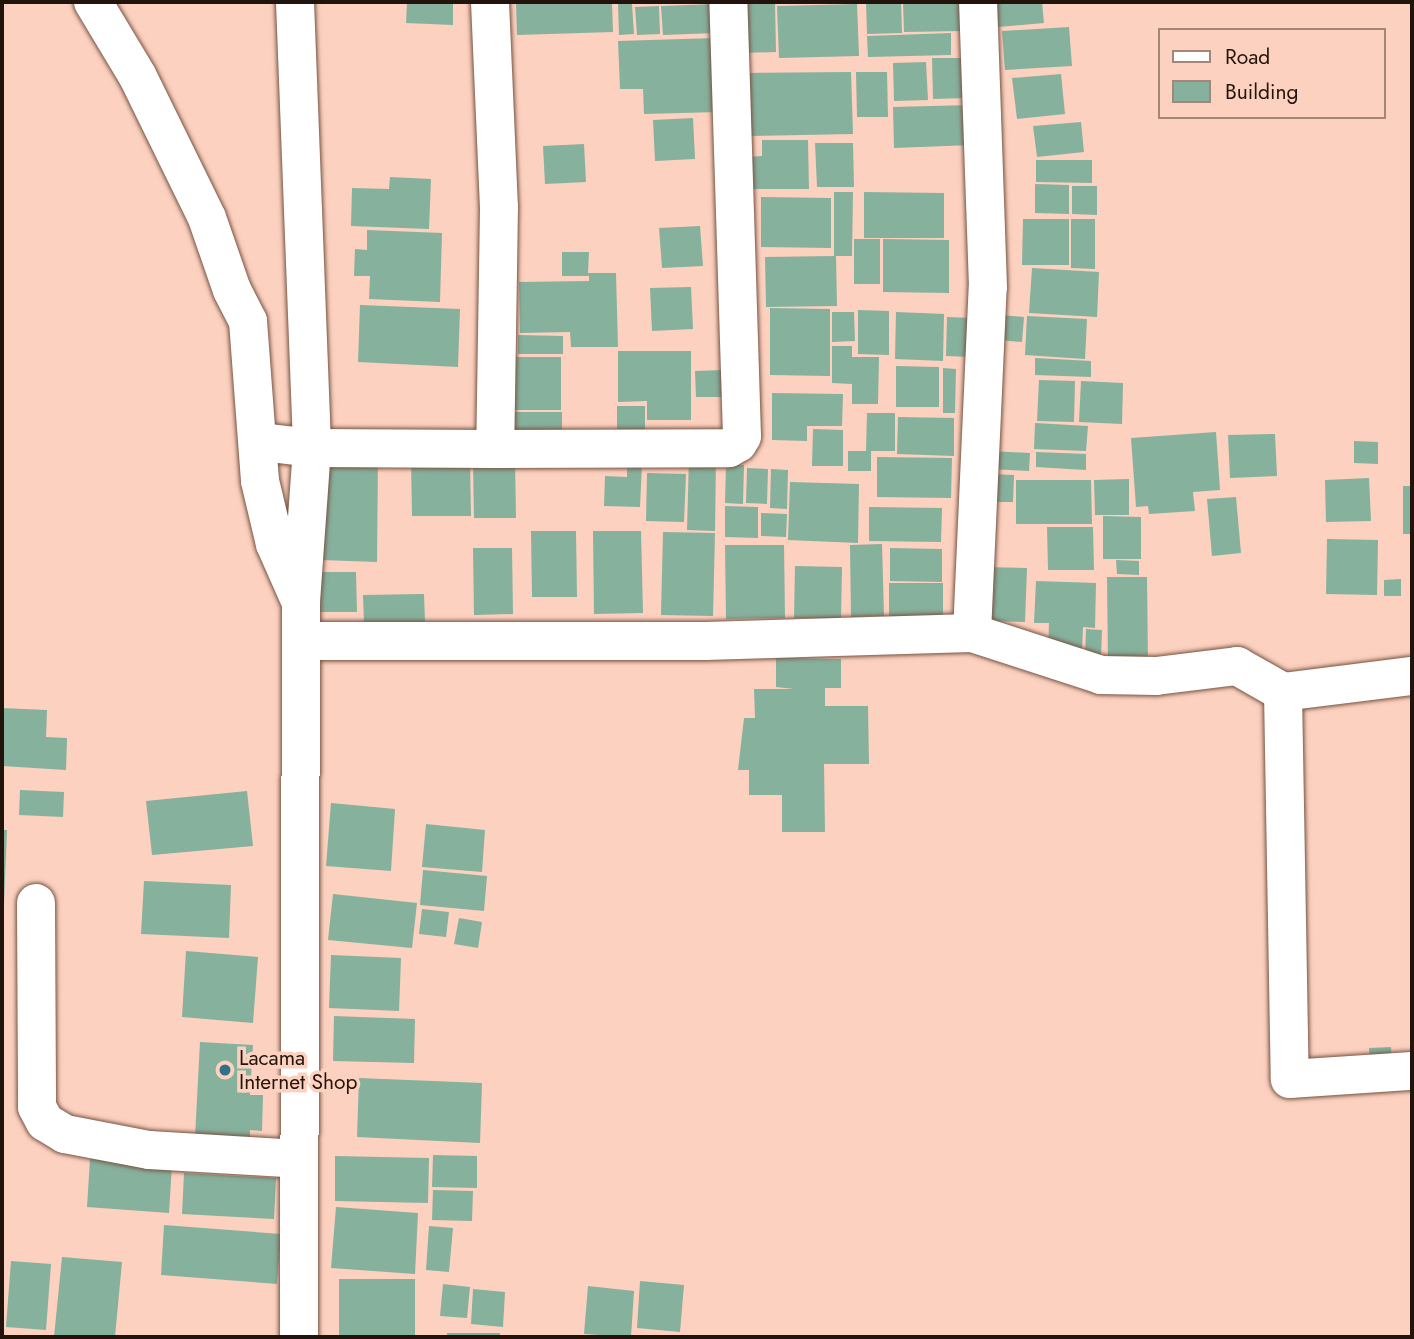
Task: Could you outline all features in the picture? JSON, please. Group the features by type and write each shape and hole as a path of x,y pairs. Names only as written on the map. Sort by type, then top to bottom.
{"street":[{"path":"93,2 138,78 207,218 232,290 248,321 261,442 260,481 275,544 301,603"},
{"path":"295,2 312,447 301,603 304,641 299,1337"},
{"path":"490,2 500,235 495,449"},
{"path":"261,442 312,447 729,448 742,436 728,2"},
{"path":"972,634 988,287 978,2"},
{"path":"304,641 705,641 972,634 1101,675 1156,676 1237,666 1283,692 1412,676"},
{"path":"1283,692 1290,1079 1412,1071"},
{"path":"36,903 37,1107 45,1122 65,1134 149,1150 299,1159"}],"building":[{"path":"407,2 453,2 453,25 406,23"},
{"path":"516,2 612,2 613,32 517,35"},
{"path":"741,2 775,2 776,52 742,53"},
{"path":"866,2 901,2 902,33 867,34"},
{"path":"903,2 961,2 962,31 904,32"},
{"path":"1042,2 1044,23 998,27 995,4"},
{"path":"618,4 632,4 634,34 619,35"},
{"path":"715,4 716,33 663,35 661,6"},
{"path":"857,4 859,56 779,58 777,6"},
{"path":"659,6 660,34 637,35 635,7"},
{"path":"1069,27 1072,66 1005,70 1002,31"},
{"path":"951,33 951,55 868,57 867,36"},
{"path":"715,38 718,112 644,114 643,89 620,89 618,41"},
{"path":"932,58 968,58 969,98 933,99"},
{"path":"926,62 928,100 894,101 893,63"},
{"path":"851,72 853,134 748,136 747,73"},
{"path":"856,72 887,72 888,117 857,117"},
{"path":"1061,74 1065,114 1017,119 1012,78"},
{"path":"970,105 972,145 894,148 893,107"},
{"path":"693,118 695,159 655,161 653,120"},
{"path":"1081,122 1084,152 1037,157 1033,126"},
{"path":"762,140 808,140 809,189 748,189 748,157 762,156"},
{"path":"815,143 853,143 854,187 817,187"},
{"path":"584,144 586,182 545,184 543,146"},
{"path":"1036,160 1092,160 1092,183 1036,182"},
{"path":"390,177 431,179 429,229 351,226 352,188 389,189"},
{"path":"1035,184 1069,185 1069,214 1035,213"},
{"path":"1072,186 1097,186 1097,215 1072,214"},
{"path":"834,192 853,192 852,256 836,256 837,306 766,307 765,257 834,256"},
{"path":"864,192 944,193 944,238 864,238"},
{"path":"761,197 831,198 831,248 761,247"},
{"path":"1023,219 1069,219 1069,265 1022,265"},
{"path":"1071,219 1095,219 1095,269 1071,268"},
{"path":"700,226 703,266 662,268 659,228"},
{"path":"367,230 442,233 440,302 369,299 370,276 354,276 355,249 367,250"},
{"path":"854,239 880,239 880,284 854,284"},
{"path":"883,239 949,240 949,293 883,292"},
{"path":"562,252 589,252 588,273 616,273 618,347 571,347 570,332 520,333 519,282 589,281 589,276 562,276"},
{"path":"1032,268 1099,272 1097,317 1029,313"},
{"path":"691,287 693,329 652,331 650,288"},
{"path":"360,305 460,309 458,367 358,362"},
{"path":"770,308 830,309 830,376 770,375"},
{"path":"858,310 889,311 889,355 858,354"},
{"path":"832,312 854,312 855,341 832,342"},
{"path":"896,312 944,314 943,361 895,359"},
{"path":"1000,315 1024,317 1022,342 998,340"},
{"path":"1027,316 1087,319 1085,359 1025,355"},
{"path":"947,317 973,318 972,357 946,356"},
{"path":"518,335 563,336 563,354 518,354"},
{"path":"832,346 852,346 852,357 879,357 878,404 852,404 852,384 832,383"},
{"path":"618,351 691,351 691,420 647,420 647,401 618,402"},
{"path":"513,357 561,357 561,410 513,410"},
{"path":"1035,358 1091,361 1091,377 1035,375"},
{"path":"896,366 939,367 939,407 896,407"},
{"path":"943,368 956,369 955,413 943,413"},
{"path":"722,370 722,397 696,397 695,371"},
{"path":"1039,380 1075,381 1074,422 1037,421"},
{"path":"1081,381 1123,383 1122,424 1079,422"},
{"path":"772,393 843,394 842,426 807,426 807,441 772,440"},
{"path":"617,406 645,406 645,430 617,430"},
{"path":"511,412 562,412 562,438 511,438"},
{"path":"867,413 895,413 895,451 871,451 871,471 848,471 848,451 866,451"},
{"path":"898,417 954,418 954,456 897,454"},
{"path":"1035,423 1088,426 1086,451 1034,449"},
{"path":"813,429 843,430 843,466 812,466"},
{"path":"1216,432 1220,490 1193,492 1195,511 1149,514 1148,506 1136,507 1131,438"},
{"path":"1275,434 1277,476 1230,478 1228,435"},
{"path":"1354,441 1378,442 1378,464 1354,463"},
{"path":"991,451 1030,453 1029,471 991,469"},
{"path":"1036,452 1086,454 1086,470 1036,467"},
{"path":"323,455 378,456 377,562 322,560"},
{"path":"689,456 716,457 715,531 687,530"},
{"path":"877,457 952,458 951,498 877,497"},
{"path":"411,458 470,458 471,516 412,516"},
{"path":"515,461 516,518 474,518 473,462"},
{"path":"627,464 642,464 640,507 604,506 605,476 627,477"},
{"path":"726,465 744,465 743,504 725,503"},
{"path":"747,468 768,469 767,504 746,503"},
{"path":"771,469 788,470 787,509 770,508"},
{"path":"647,473 686,474 684,522 646,521"},
{"path":"993,474 1014,475 1013,502 992,502"},
{"path":"1369,478 1371,521 1326,522 1325,480"},
{"path":"1129,479 1129,515 1095,515 1094,480"},
{"path":"1016,480 1091,480 1092,524 1016,524"},
{"path":"790,482 859,484 858,543 788,540"},
{"path":"1403,486 1412,486 1412,534 1403,534"},
{"path":"1236,497 1241,553 1212,556 1207,499"},
{"path":"725,506 758,507 758,538 725,537"},
{"path":"869,507 942,508 941,542 869,541"},
{"path":"761,513 787,514 786,537 761,536"},
{"path":"1103,516 1141,517 1141,559 1103,559"},
{"path":"1047,527 1093,527 1094,570 1048,570"},
{"path":"531,531 576,531 577,597 532,597"},
{"path":"593,531 641,531 643,613 594,614"},
{"path":"663,532 715,533 713,616 661,615"},
{"path":"1327,539 1378,540 1377,595 1326,594"},
{"path":"882,544 884,616 851,617 850,545"},
{"path":"725,545 784,545 785,618 726,619"},
{"path":"473,548 512,548 513,614 474,615"},
{"path":"890,548 942,549 942,582 890,581"},
{"path":"1116,560 1139,561 1139,575 1117,574"},
{"path":"795,566 842,567 841,619 794,618"},
{"path":"984,567 1027,568 1025,622 982,621"},
{"path":"318,572 356,572 357,612 318,612"},
{"path":"1107,577 1147,577 1148,664 1108,664"},
{"path":"1401,579 1401,596 1384,596 1384,580"},
{"path":"1036,581 1096,583 1095,628 1083,627 1082,653 1048,652 1049,623 1034,623"},
{"path":"889,583 943,583 943,619 889,618"},
{"path":"424,594 425,622 364,623 363,595"},
{"path":"1086,629 1102,630 1101,657 1085,655"},
{"path":"776,658 841,659 841,688 825,688 825,706 868,706 869,764 824,764 825,832 782,832 782,795 749,795 749,770 738,770 744,718 755,718 754,689 794,689 776,687"},
{"path":"2,708 47,710 46,737 67,738 66,770 2,766"},
{"path":"20,790 64,792 63,817 19,815"},
{"path":"247,791 253,846 152,855 146,801"},
{"path":"331,803 395,809 391,871 326,866"},
{"path":"426,824 485,830 482,872 422,867"},
{"path":"2,830 7,830 4,904 2,904"},
{"path":"423,870 487,876 484,911 420,905"},
{"path":"144,881 231,885 229,938 141,934"},
{"path":"333,894 417,903 412,948 328,940"},
{"path":"422,909 449,912 446,937 419,934"},
{"path":"459,918 482,922 478,948 454,944"},
{"path":"186,951 258,957 253,1023 182,1017"},
{"path":"331,955 401,958 399,1011 329,1008"},
{"path":"334,1016 415,1019 414,1063 333,1061"},
{"name":"Lacama Internet Shop","path":"200,1042 253,1045 250,1095 263,1095 262,1131 250,1130 250,1139 195,1137"},
{"path":"1391,1047 1392,1065 1370,1066 1369,1048"},
{"path":"359,1078 482,1083 480,1143 357,1137"},
{"path":"433,1155 477,1156 477,1188 432,1187"},
{"path":"335,1156 429,1158 428,1203 335,1201"},
{"path":"90,1159 172,1165 169,1213 87,1207"},
{"path":"184,1173 276,1178 274,1219 182,1214"},
{"path":"433,1190 473,1191 472,1221 432,1220"},
{"path":"336,1207 418,1213 415,1274 331,1268"},
{"path":"164,1225 281,1234 277,1284 161,1275"},
{"path":"429,1226 453,1228 449,1272 426,1270"},
{"path":"62,1257 122,1262 115,1337 54,1337"},
{"path":"11,1261 51,1264 46,1330 6,1327"},
{"path":"339,1279 415,1279 415,1337 339,1337"},
{"path":"640,1281 684,1285 680,1332 637,1328"},
{"path":"443,1284 470,1287 467,1318 440,1316"},
{"path":"588,1286 634,1291 631,1337 584,1334"},
{"path":"473,1289 505,1292 503,1327 471,1324"},
{"path":"447,1333 500,1333 500,1337 447,1337"}],"place":[{"name":"Lacama Internet Shop","path":"225,1070"}]}
